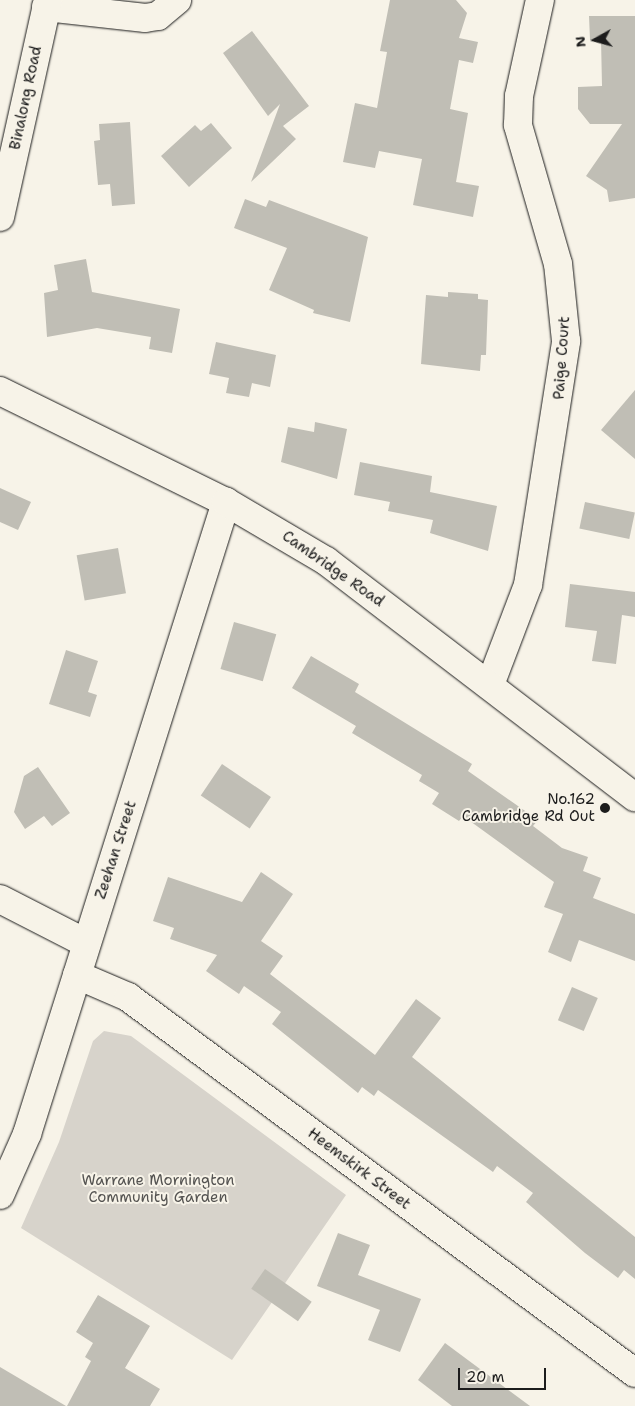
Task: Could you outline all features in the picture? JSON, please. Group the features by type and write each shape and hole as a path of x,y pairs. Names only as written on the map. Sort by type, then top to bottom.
{"street":[{"name":"Binalong Road","path":"0,217 47,4 145,18 158,16 177,0"},
{"name":"Paige Court","path":"490,685 528,585 566,341 558,264 518,125 519,96 540,0"},
{"name":"Cambridge Road","path":"0,391 226,502 326,561 635,797"},
{"name":"Zeehan Street","path":"0,1195 27,1134 226,502"},
{"path":"0,900 86,943"},
{"name":"Heemskirk Street","path":"77,975 128,997 635,1373"}],"green space":[{"name":"Warrane Mornington Community Garden","path":"104,1031 131,1036 346,1195 232,1360 21,1228 59,1142 93,1041"}],"building":[{"path":"390,0 456,0 467,13 459,38 478,42 473,63 459,60 450,109 468,113 456,182 479,186 473,217 413,205 422,159 379,151 375,168 343,162 355,103 377,108 387,52 380,51"},
{"path":"589,16 635,16 635,198 609,202 607,190 586,176 622,124 590,124 578,109 578,87 602,86 601,39 590,40"},
{"path":"252,31 309,106 283,126 296,139 251,182 280,104 268,116 223,53"},
{"path":"130,122 135,204 112,206 110,184 98,185 94,141 100,140 99,124"},
{"path":"211,123 232,148 189,187 161,156 195,125 201,131"},
{"path":"245,199 266,207 269,200 368,237 350,322 313,313 314,310 269,290 287,248 234,228"},
{"path":"86,259 92,292 180,309 172,353 149,349 151,337 97,328 47,337 44,293 58,290 54,265"},
{"path":"448,292 478,294 478,299 488,300 486,355 481,355 480,371 421,364 426,295 448,297"},
{"path":"216,342 276,355 270,387 252,383 249,397 226,393 229,378 209,374"},
{"path":"635,390 635,459 601,430"},
{"path":"315,422 347,429 337,479 281,462 288,427 314,432"},
{"path":"360,462 432,476 430,492 497,506 488,551 430,533 433,520 388,511 390,502 354,495"},
{"path":"0,488 31,502 18,530 0,522"},
{"path":"585,502 635,513 629,539 579,528"},
{"path":"118,548 126,593 85,601 77,555"},
{"path":"570,584 635,592 635,617 622,615 616,664 592,661 597,631 565,627"},
{"path":"234,622 276,634 263,681 220,669"},
{"path":"66,650 98,661 88,692 97,695 90,717 49,704"},
{"path":"311,656 359,684 355,692 472,764 468,771 538,820 533,826 562,848 588,857 583,871 601,878 593,898 635,914 635,961 579,940 571,962 548,952 563,914 544,907 554,882 463,816 459,821 432,804 439,793 419,781 422,775 352,733 356,726 292,688"},
{"path":"222,764 271,797 250,828 201,796"},
{"path":"38,767 70,813 52,826 44,816 25,829 14,812 24,776"},
{"path":"261,872 293,894 261,941 283,956 270,974 375,1055 416,999 441,1018 412,1057 635,1237 635,1279 624,1270 618,1278 585,1253 526,1202 533,1193 497,1166 493,1172 378,1090 374,1096 362,1087 358,1093 272,1024 281,1012 244,986 239,994 206,971 217,955 170,939 174,928 153,921 168,877 242,902"},
{"path":"572,987 598,998 584,1031 558,1020"},
{"path":"338,1233 370,1245 358,1275 421,1299 400,1352 368,1340 380,1310 317,1286"},
{"path":"265,1269 312,1302 298,1321 251,1289"},
{"path":"98,1295 150,1326 125,1368 160,1389 150,1406 67,1406 91,1361 85,1357 93,1343 76,1332"},
{"path":"445,1343 530,1406 452,1406 418,1380"},
{"path":"0,1367 66,1406 0,1406"}],"place":[{"name":"No.162 Cambridge Rd Out","path":"605,808"}]}
